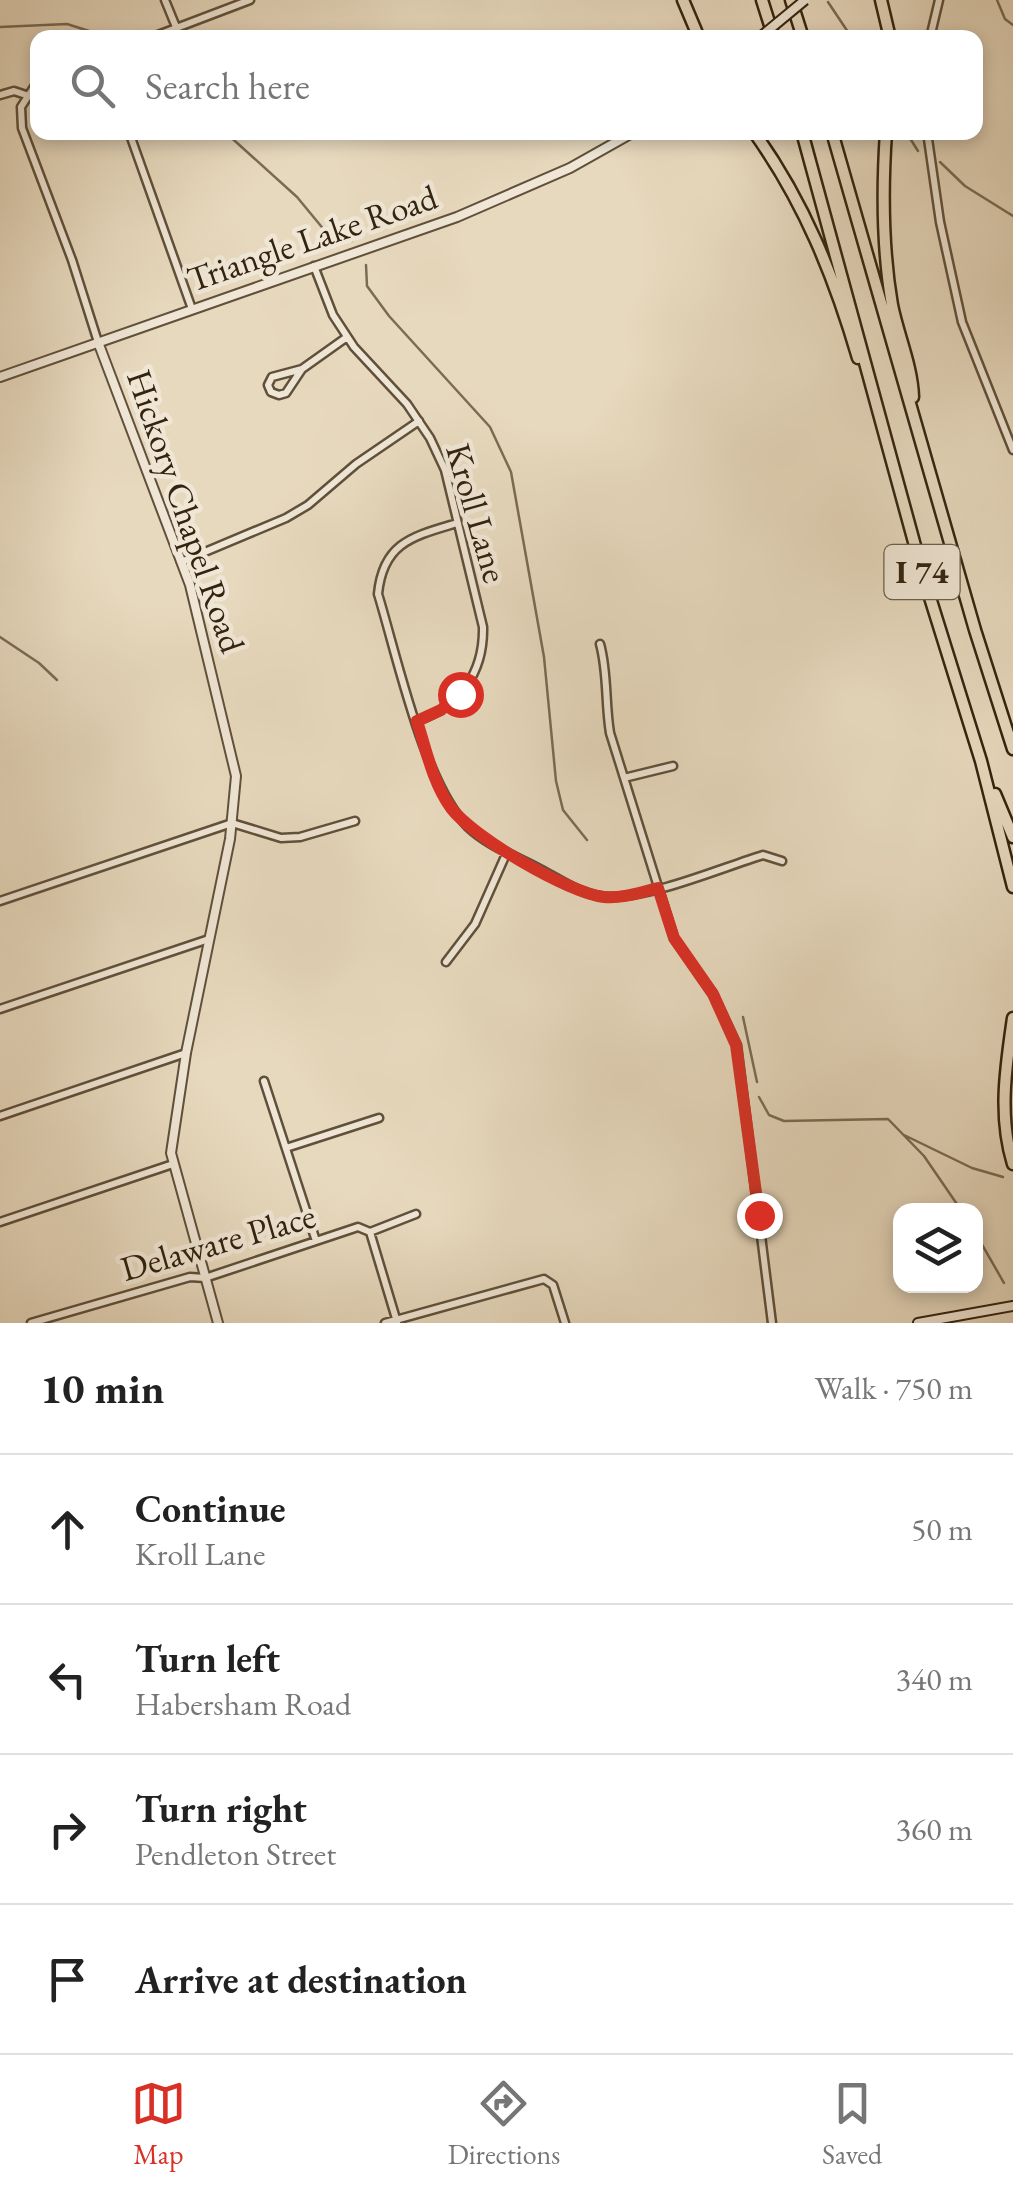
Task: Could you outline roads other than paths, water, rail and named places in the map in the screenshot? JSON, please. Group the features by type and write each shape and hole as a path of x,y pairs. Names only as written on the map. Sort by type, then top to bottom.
{"highway":[{"path":"683,0 695,30"},
{"path":"762,0 771,30"},
{"path":"790,0 800,30"},
{"path":"881,0 888,30"},
{"path":"759,140 815,234 859,360 872,380"},
{"name":"I 74","path":"804,140 923,575 980,761 1013,837"},
{"name":"I 74","path":"834,140 1013,749"},
{"path":"885,140 882,195 885,252 896,324 912,384 913,413"},
{"path":"980,761 1013,887"},
{"path":"1013,1018 1004,1080 1004,1117 1013,1164"}],"street":[{"path":"166,0 176,28"},
{"path":"171,30 250,0"},
{"path":"769,30 805,0"},
{"path":"932,30 938,0"},
{"path":"0,95 14,91 26,95 30,91"},
{"name":"Hickory Chapel Road","path":"26,95 21,107 22,128 190,585 233,762 236,796 232,823 173,1128 173,1164 218,1323"},
{"path":"132,140 192,310"},
{"name":"Triangle Lake Road","path":"0,377 511,195 620,140"},
{"path":"928,140 943,238 962,322 1013,450"},
{"name":"Kroll Lane","path":"314,266 347,337 420,421 444,470 483,627 482,653 474,676 441,710 417,721"},
{"path":"302,369 272,376 268,384 271,392 279,396 286,393 302,369 347,337"},
{"path":"181,562 286,518 420,421"},
{"path":"457,524 403,542 388,560 378,594 432,771 450,806 469,828 586,894 608,898 658,888 764,855 782,861"},
{"path":"600,644 606,665 605,701 610,733 674,938 713,994 736,1045 772,1323"},
{"path":"624,778 673,766"},
{"path":"0,900 232,823 281,838 300,837 355,820"},
{"path":"446,962 466,940 508,852"},
{"path":"0,1009 209,938"},
{"path":"0,1116 186,1052"},
{"path":"264,1082 316,1241"},
{"path":"286,1148 379,1118"},
{"path":"0,1222 173,1164"},
{"name":"Delaware Place","path":"31,1323 154,1286 190,1277 206,1278 358,1227 370,1232 416,1214"},
{"path":"370,1232 397,1321"},
{"path":"385,1323 540,1279 554,1285 565,1323"},
{"path":"918,1323 1013,1306"}],"waterway":[{"path":"997,0 1005,19 1013,25"},
{"path":"828,2 847,30"},
{"path":"0,27 67,24 86,30"},
{"path":"234,140 297,197 330,237 352,241"},
{"path":"911,140 918,151"},
{"path":"940,162 965,186 1013,216"},
{"path":"366,265 367,286 389,316 490,427 511,472 544,657 556,781 563,810 587,840"},
{"path":"0,637 57,680"},
{"path":"743,1017 757,1082"},
{"path":"759,1097 769,1115 784,1121 888,1119 924,1156 956,1203"},
{"path":"904,1135 972,1168 1003,1177"},
{"path":"983,1246 1004,1283"}]}
